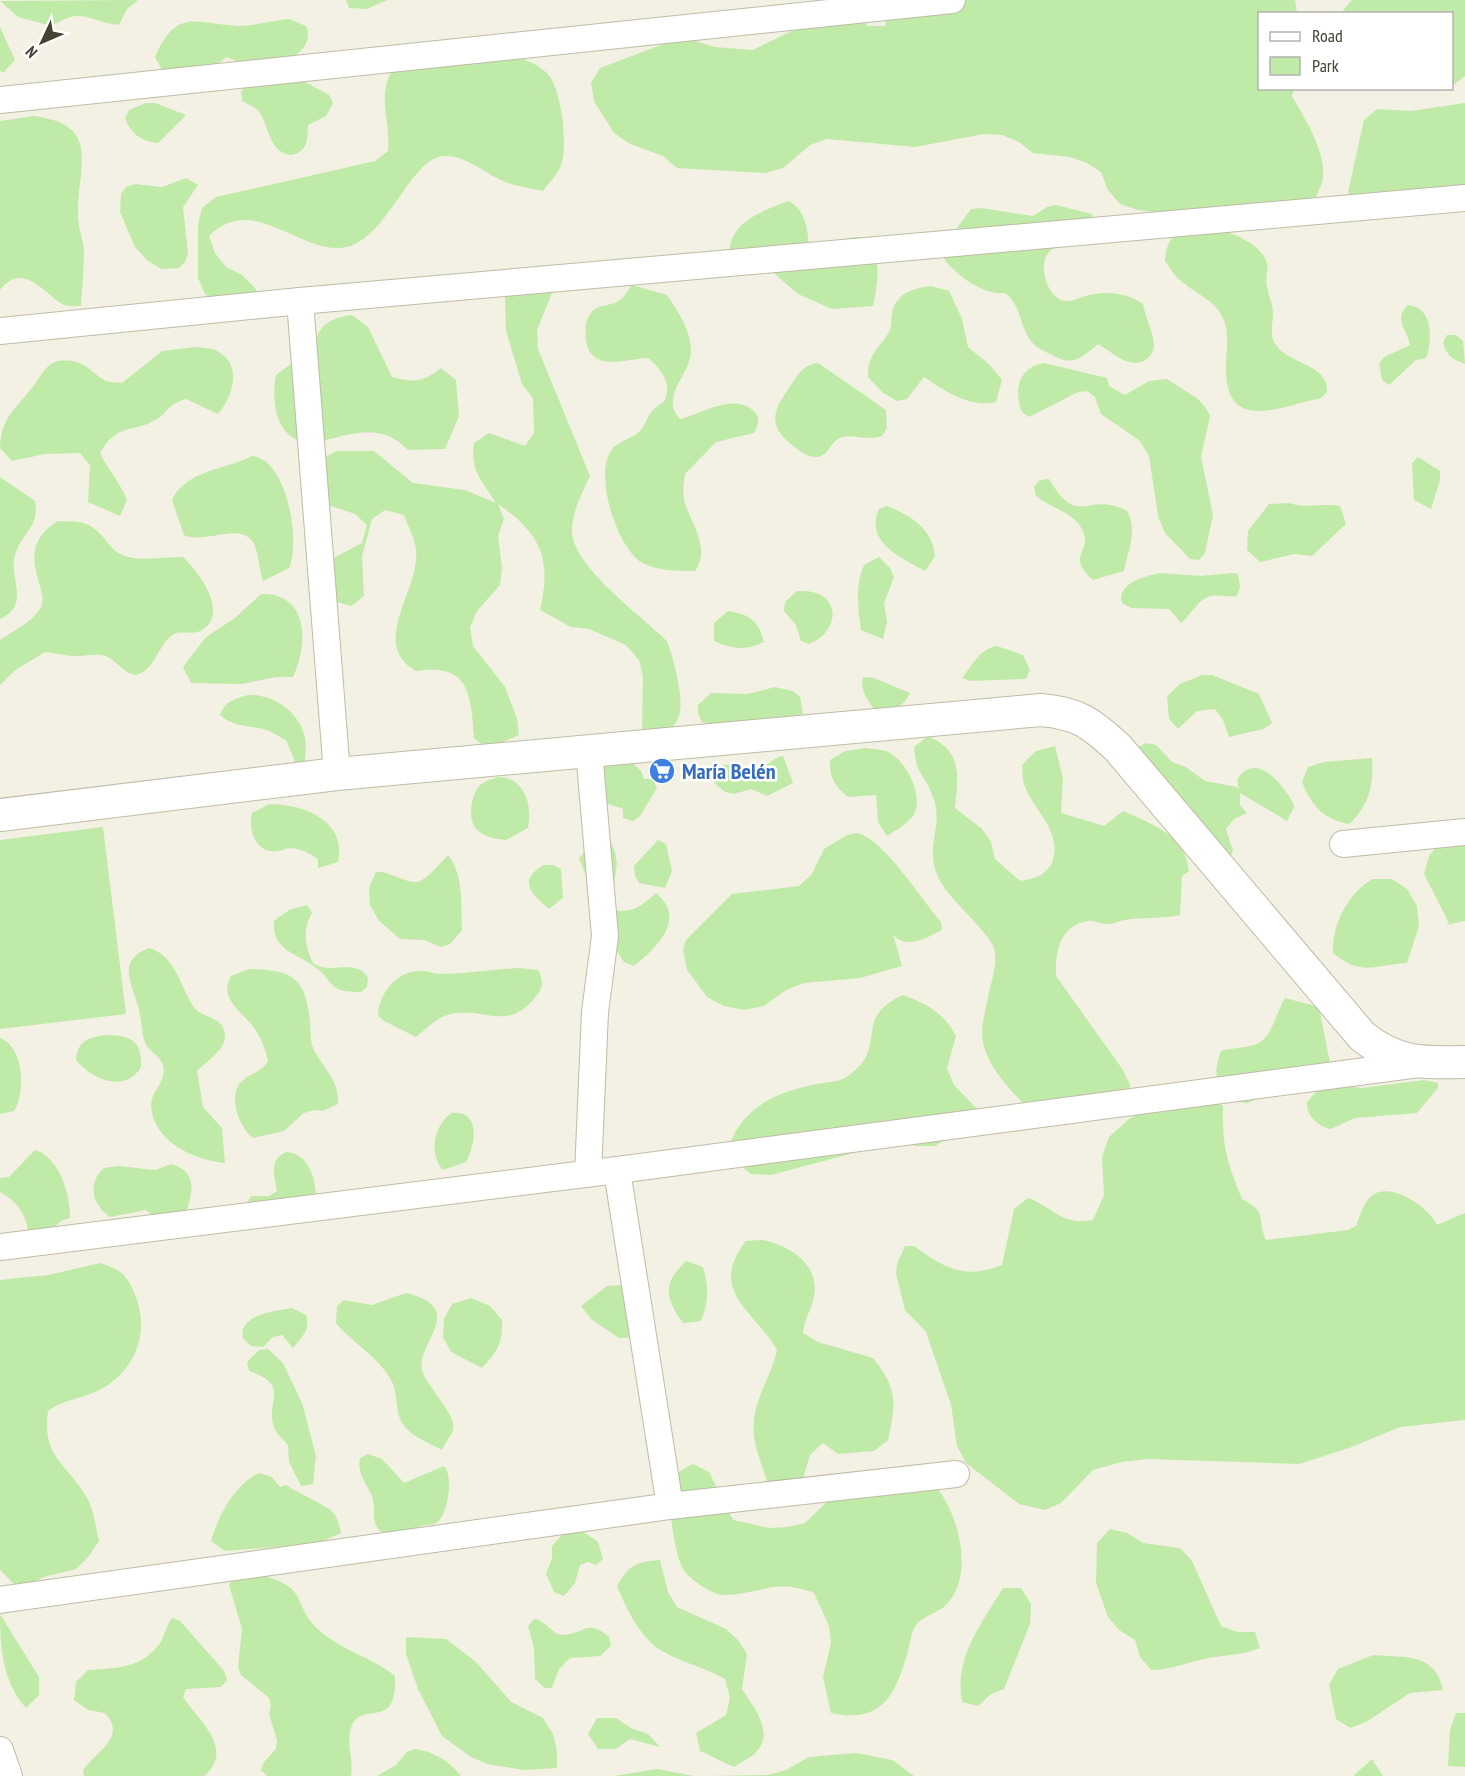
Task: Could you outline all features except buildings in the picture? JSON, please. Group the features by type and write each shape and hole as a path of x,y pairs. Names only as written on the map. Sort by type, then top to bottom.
{"street":[{"path":"0,100 951,0"},
{"path":"0,331 300,300 1465,198"},
{"path":"300,300 337,774"},
{"path":"0,815 337,774 1041,710 1076,716 1095,726 1118,748 1352,1026 1377,1048 1395,1057 1422,1063"},
{"path":"588,1174 595,1012 605,936 589,751"},
{"path":"1343,844 1465,832"},
{"path":"0,1247 617,1171 1422,1063 1465,1062"},
{"path":"617,1171 670,1506"},
{"path":"0,1600 670,1506 956,1474"},
{"path":"0,1750 9,1776"}],"green space":[{"path":"138,0 127,9 119,25 79,16 71,17 52,26 18,17 0,1"},
{"path":"346,0 387,0 367,9 349,8"},
{"path":"822,0 841,0 868,26 885,26 892,0 1295,0 1297,12 1258,12 1258,90 1294,90 1292,96 1318,146 1323,168 1322,184 1316,197 1300,205 1175,214 1138,210 1120,204 1108,190 1101,172 1087,163 1070,157 1033,153 1019,142 1002,135 984,134 915,147 827,139 810,145 783,168 766,173 677,168 663,156 630,144 614,133 594,101 591,83 600,68 682,37 715,47 753,50 812,21"},
{"path":"1352,0 1465,0 1465,76 1453,85 1453,12 1342,12"},
{"path":"289,19 306,26 308,36 306,44 300,51 282,62 252,67 226,57 204,76 163,72 155,57 171,31 189,22 239,26"},
{"path":"0,27 15,60 3,73 0,70"},
{"path":"501,51 537,65 547,73 557,92 563,119 563,159 560,168 543,191 516,186 470,162 445,156 432,160 419,171 382,220 368,235 353,245 336,248 320,245 256,221 240,220 225,225 209,236 215,253 226,267 242,275 255,288 262,304 218,305 205,294 198,278 198,225 202,208 216,197 375,161 388,151 385,97 389,77 395,66"},
{"path":"296,77 329,95 333,103 326,116 308,125 304,147 292,155 275,146 259,112 242,101 241,92 246,84"},
{"path":"146,103 155,103 186,115 158,143 142,139 133,132 125,118 129,110"},
{"path":"1465,103 1465,208 1356,207 1348,192 1364,120 1377,109 1411,111"},
{"path":"34,116 56,121 70,129 78,139 82,151 78,215 84,251 81,306 62,304 40,287 24,279 16,278 0,290 0,121"},
{"path":"186,178 198,185 183,207 188,253 185,262 179,268 161,269 147,260 135,247 120,212 121,194 126,187 135,184 162,187"},
{"path":"788,201 795,205 803,216 810,251 856,237 866,239 872,245 876,253 877,264 873,306 832,309 798,294 768,268 730,253 731,242 742,225 759,213"},
{"path":"1056,205 1092,214 1095,223 1089,239 1062,245 1049,252 1044,264 1048,286 1056,297 1065,301 1110,293 1130,297 1143,304 1154,345 1151,355 1142,362 1129,362 1098,344 1083,356 1073,360 1061,359 1042,350 1033,344 1027,335 1011,298 1005,293 987,291 967,281 950,266 940,251 971,209 981,208 1033,216 1047,207"},
{"path":"1210,225 1251,243 1263,255 1267,263 1274,341 1282,352 1322,376 1327,392 1321,398 1272,410 1257,411 1245,409 1235,401 1228,388 1227,336 1223,318 1211,303 1180,280 1165,261 1169,243 1178,233"},
{"path":"508,279 542,279 552,293 537,330 538,349 590,476 574,515 572,529 574,543 595,574 667,641 670,648 678,680 680,711 674,725 659,745 642,733 643,676 639,660 626,645 589,629 571,627 540,610 545,576 540,549 524,526 498,504 504,519 498,536 502,568 500,585 477,611 470,627 473,646 505,687 517,719 519,735 487,749 474,738 468,695 464,685 457,677 447,672 434,670 416,671 403,661 397,648 398,621 416,563 413,537 404,515 385,510 372,519 362,556 364,596 351,606 333,601 313,569 362,543 367,525 355,514 319,502 318,460 337,451 374,451 413,483 465,490 496,503 476,469 474,443 489,433 525,446 534,433 533,398 522,384 506,331 505,296"},
{"path":"632,285 667,295 686,328 691,350 690,359 674,393 673,402 674,410 680,419 717,406 737,404 754,411 758,419 754,433 716,442 685,474 684,499 701,546 699,563 695,571 660,569 641,562 632,554 616,526 606,492 607,460 612,449 639,432 656,407 664,401 667,391 663,375 648,358 610,362 594,357 589,350 586,333 589,316 597,308 620,300"},
{"path":"931,286 949,291 962,319 968,347 990,365 1002,380 996,402 976,403 958,397 924,377 907,399 897,401 882,392 868,377 869,363 890,329 892,312 896,303 908,292"},
{"path":"1408,305 1422,311 1427,318 1430,342 1426,358 1416,360 1389,385 1382,380 1379,364 1384,357 1410,345 1401,320"},
{"path":"352,315 368,327 392,377 406,380 424,379 441,368 456,380 459,416 445,449 408,450 389,436 369,432 307,443 296,440 282,426 275,406 276,375 291,364 308,359 318,334 327,323"},
{"path":"1447,335 1456,335 1463,341 1465,364 1454,359 1446,351 1443,342"},
{"path":"196,347 215,350 230,363 233,380 228,398 218,414 186,399 174,404 155,420 113,436 100,453 127,500 120,516 88,502 90,465 80,453 45,454 12,461 0,448 6,422 51,364 64,360 73,361 83,364 106,381 122,383 162,351"},
{"path":"818,363 886,410 887,428 882,436 842,437 818,457 807,455 787,441 776,426 776,411 802,370"},
{"path":"1044,363 1107,378 1109,386 1125,395 1149,381 1167,379 1198,399 1206,408 1210,416 1201,457 1213,515 1205,553 1199,560 1190,559 1165,533 1158,516 1149,456 1140,441 1101,414 1095,397 1087,391 1078,392 1029,417 1022,412 1018,396 1020,381 1029,369"},
{"path":"252,456 264,461 274,471 282,486 292,521 292,556 289,568 263,581 256,548 248,537 232,533 202,537 184,535 172,500 178,490 196,477"},
{"path":"1418,457 1440,471 1440,480 1431,509 1414,500 1412,463"},
{"path":"0,477 35,501 36,509 33,523 19,545 14,561 17,589 15,606 10,613 0,619"},
{"path":"1049,479 1068,503 1077,506 1103,504 1127,511 1132,533 1124,571 1093,580 1085,571 1080,559 1085,543 1082,529 1073,518 1036,496 1034,487 1040,480"},
{"path":"1288,503 1302,506 1340,506 1346,524 1312,556 1294,554 1260,562 1247,550 1248,531 1269,504"},
{"path":"887,506 912,519 930,538 935,556 925,571 887,548 881,540 876,531 876,521 879,509"},
{"path":"58,521 88,525 98,532 113,549 124,556 141,559 183,557 209,592 213,613 210,623 198,632 178,633 171,636 149,667 139,674 130,674 112,659 104,656 72,656 45,652 14,671 0,685 0,640 24,625 35,615 42,604 43,597 35,566 35,549 42,535"},
{"path":"879,557 890,568 894,577 884,603 887,622 883,639 861,630 858,605 859,581 864,565"},
{"path":"1160,573 1201,576 1233,573 1238,574 1240,587 1237,596 1206,598 1181,623 1169,609 1131,608 1122,603 1123,590 1128,586 1140,579"},
{"path":"797,591 821,595 832,608 833,615 828,630 823,636 809,644 801,641 796,625 784,611 785,602"},
{"path":"261,594 276,595 290,603 301,622 302,645 293,677 276,677 242,684 191,683 183,667 206,637 235,618"},
{"path":"728,611 742,614 752,620 759,629 764,642 751,647 739,648 714,641 714,623"},
{"path":"997,646 1023,655 1030,670 1026,679 970,681 962,678 981,654"},
{"path":"1202,675 1212,675 1259,694 1272,723 1263,729 1229,737 1223,720 1215,709 1197,711 1178,729 1169,719 1167,696 1180,684"},
{"path":"863,677 874,678 910,693 904,703 895,708 873,708 863,690"},
{"path":"775,687 793,691 800,697 803,714 721,726 702,722 698,713 698,705 711,693 748,694"},
{"path":"257,695 276,701 298,720 306,741 304,767 296,764 286,740 266,730 235,724 220,715 222,710 235,699"},
{"path":"928,736 947,749 956,765 955,808 982,829 991,842 995,859 1020,881 1044,873 1051,865 1054,849 1050,829 1024,784 1022,765 1036,751 1055,746 1063,778 1061,813 1104,826 1123,811 1166,832 1181,848 1189,871 1182,876 1180,915 1131,919 1108,924 1087,921 1071,928 1065,934 1058,949 1056,976 1123,1070 1130,1085 1128,1103 1037,1114 1012,1092 991,1063 983,1043 982,1031 994,970 995,953 987,936 945,889 937,875 933,851 936,809 930,789 919,770 914,747"},
{"path":"1146,743 1156,745 1172,762 1186,767 1205,781 1237,787 1239,790 1237,780 1244,772 1252,768 1260,769 1276,779 1294,807 1287,821 1240,793 1240,805 1247,813 1234,819 1226,829 1233,851 1230,857 1138,747"},
{"path":"865,748 883,750 895,757 907,771 915,790 917,800 913,816 887,836 878,822 876,795 848,797 836,785 832,777 830,760 845,751"},
{"path":"626,756 641,771 644,779 653,779 657,788 640,816 633,821 623,818 623,809 588,797 583,762"},
{"path":"783,756 793,783 767,796 751,789 734,794 725,792 712,781 709,773 715,768 727,765 754,767 764,765"},
{"path":"1372,758 1369,794 1361,810 1349,824 1332,819 1314,804 1302,782 1308,767 1324,762"},
{"path":"498,777 507,778 520,787 528,802 528,828 506,840 483,834 474,825 472,819 472,802 477,789 484,782"},
{"path":"269,804 295,807 320,817 336,835 339,847 338,862 318,868 318,859 302,851 291,848 269,851 258,845 252,833 252,813"},
{"path":"103,827 126,1014 0,1029 0,840"},
{"path":"858,833 880,847 891,859 941,922 942,930 924,939 910,942 904,942 893,934 902,966 860,978 804,983 786,990 764,1006 744,1010 724,1006 707,997 687,970 683,950 686,940 732,894 799,886 812,874 824,849 847,835"},
{"path":"607,838 616,857 613,901 616,910 633,909 656,893 665,903 669,913 669,923 665,933 651,951 634,966 624,962 617,951 579,858 585,851"},
{"path":"658,840 666,844 672,871 665,888 639,883 635,876 634,866"},
{"path":"1465,840 1465,921 1445,925 1449,923 1424,874 1429,856 1440,843"},
{"path":"448,855 459,881 462,930 450,944 441,947 424,940 400,939 379,921 370,905 369,888 376,872 417,882 429,875"},
{"path":"544,865 553,865 561,869 563,898 549,909 532,892 529,882 531,876"},
{"path":"1372,879 1392,879 1407,889 1417,906 1419,926 1407,963 1360,967 1352,965 1333,953 1335,931 1343,911 1363,885"},
{"path":"307,905 312,913 307,925 306,938 313,963 320,967 350,967 363,972 368,978 367,987 361,992 340,990 335,987 314,966 290,952 278,940 274,932 274,921 289,910"},
{"path":"149,948 165,957 171,964 193,1006 217,1021 224,1029 225,1036 222,1046 197,1071 203,1107 222,1128 225,1163 201,1158 178,1147 159,1130 154,1119 151,1106 153,1095 162,1080 164,1069 161,1060 145,1042 129,975 132,960 138,953"},
{"path":"519,968 538,970 542,983 537,995 526,1007 516,1013 506,1016 463,1012 446,1015 416,1037 384,1021 378,1015 382,999 390,985 410,972 450,974"},
{"path":"249,969 286,974 300,985 308,1006 312,1045 333,1080 338,1095 338,1104 323,1111 314,1110 304,1113 284,1131 253,1138 239,1119 235,1094 242,1081 263,1068 268,1060 259,1035 233,1004 227,991 231,976"},
{"path":"903,995 934,1010 946,1021 956,1036 947,1068 954,1085 979,1111 981,1129 966,1138 948,1138 935,1146 916,1146 899,1141 771,1175 751,1174 738,1163 729,1146 743,1120 776,1096 803,1087 837,1081 848,1076 860,1065 867,1054 878,1013 887,1004"},
{"path":"1285,998 1319,1007 1330,1063 1248,1103 1230,1101 1221,1089 1217,1078 1217,1065 1221,1051 1254,1045 1265,1038"},
{"path":"105,1035 128,1038 137,1045 141,1067 126,1080 118,1082 99,1078 76,1060 79,1048 85,1041"},
{"path":"0,1038 14,1050 21,1082 18,1103 14,1111 0,1114"},
{"path":"1424,1080 1438,1083 1438,1088 1417,1113 1355,1118 1331,1129 1314,1120 1307,1107 1307,1102 1320,1087 1333,1084 1362,1088"},
{"path":"1209,1096 1223,1106 1223,1133 1229,1164 1242,1199 1259,1212 1266,1240 1348,1230 1356,1226 1368,1200 1374,1194 1382,1191 1401,1194 1410,1199 1427,1211 1437,1225 1465,1213 1465,1420 1400,1427 1349,1448 1299,1464 1147,1459 1121,1462 1093,1470 1061,1503 1045,1510 1019,1504 966,1463 957,1446 951,1405 926,1332 905,1310 896,1274 897,1264 905,1246 914,1246 945,1266 965,1271 989,1269 1002,1265 1014,1209 1028,1198 1065,1218 1093,1220 1104,1195 1102,1157 1109,1137 1129,1119 1145,1110 1153,1108 1171,1110"},
{"path":"451,1113 461,1113 472,1122 474,1137 466,1162 443,1170 436,1156 435,1140 440,1125"},
{"path":"35,1150 51,1160 57,1168 66,1188 70,1209 70,1218 61,1221 46,1235 29,1234 20,1209 0,1192 0,1178 9,1177"},
{"path":"286,1152 301,1158 310,1169 315,1184 316,1200 247,1204 251,1196 269,1196 277,1191 274,1168 277,1159"},
{"path":"171,1164 180,1168 190,1179 191,1193 184,1217 156,1219 146,1210 110,1217 99,1206 94,1187 95,1180 104,1168 118,1166 155,1170"},
{"path":"763,1240 793,1252 808,1266 812,1275 815,1286 814,1297 803,1333 818,1342 873,1358 887,1379 893,1397 893,1416 888,1440 874,1451 838,1454 823,1443 810,1455 800,1489 769,1493 755,1440 754,1421 755,1412 777,1350 738,1299 731,1274 735,1258 746,1241"},
{"path":"686,1261 703,1267 707,1294 706,1307 701,1321 683,1323 672,1306 669,1291 673,1277"},
{"path":"100,1263 120,1272 131,1286 140,1314 139,1342 128,1366 119,1376 95,1392 48,1411 47,1426 51,1448 90,1504 99,1541 76,1569 44,1577 20,1590 0,1570 0,1280 48,1275"},
{"path":"625,1285 643,1293 652,1305 653,1320 645,1337 619,1338 591,1319 581,1306 607,1286"},
{"path":"406,1293 425,1300 434,1308 437,1317 422,1360 422,1370 453,1424 453,1430 442,1450 417,1437 406,1428 399,1416 393,1384 386,1372 336,1323 337,1306 344,1300 372,1305"},
{"path":"471,1298 490,1306 502,1320 502,1335 498,1346 482,1368 451,1352 443,1337 444,1319 452,1304"},
{"path":"292,1308 306,1315 307,1321 305,1333 293,1348 282,1335 273,1337 263,1347 251,1346 243,1338 243,1330 252,1319 267,1313"},
{"path":"268,1349 283,1363 302,1403 316,1456 313,1484 301,1486 289,1462 288,1445 275,1430 272,1420 274,1395 270,1382 249,1371 247,1362 259,1350"},
{"path":"368,1454 382,1459 404,1483 444,1466 449,1478 449,1487 444,1513 440,1519 434,1524 420,1526 387,1537 381,1532 375,1522 373,1500 360,1468 360,1458"},
{"path":"693,1464 709,1472 733,1520 769,1528 805,1523 831,1498 933,1483 942,1495 950,1509 960,1543 962,1560 960,1577 955,1592 946,1605 923,1619 914,1628 898,1681 892,1693 875,1710 849,1715 831,1713 823,1677 831,1643 829,1626 814,1593 778,1587 724,1595 713,1592 700,1584 683,1569 673,1534 670,1488 677,1474"},
{"path":"259,1473 272,1477 280,1487 286,1485 332,1511 341,1533 316,1544 225,1551 211,1541 218,1521 235,1493 250,1478"},
{"path":"1110,1529 1127,1533 1143,1543 1180,1548 1192,1561 1221,1626 1237,1632 1255,1632 1260,1648 1166,1669 1151,1670 1140,1657 1135,1640 1119,1630 1108,1617 1096,1583 1097,1543"},
{"path":"582,1531 598,1542 603,1559 596,1565 588,1562 580,1565 575,1583 564,1596 554,1592 546,1574 552,1558 552,1546 562,1535"},
{"path":"660,1560 668,1592 677,1607 726,1629 738,1640 747,1654 742,1689 760,1718 764,1735 756,1753 734,1767 700,1751 696,1733 726,1715 730,1698 725,1679 673,1657 650,1642 638,1628 617,1586 625,1573 634,1566"},
{"path":"261,1575 277,1580 294,1591 310,1620 327,1637 395,1676 391,1704 385,1710 357,1718 352,1725 349,1737 351,1776 267,1776 261,1770 264,1762 276,1749 277,1740 269,1714 271,1706 269,1698 241,1675 238,1667 242,1629 229,1585 234,1578"},
{"path":"1003,1588 1021,1588 1031,1604 1030,1624 1004,1689 991,1694 978,1706 962,1702 962,1671 971,1642"},
{"path":"0,1614 39,1677 39,1695 26,1708 12,1687 4,1664"},
{"path":"172,1618 180,1621 224,1671 227,1680 221,1687 186,1689 183,1697 211,1735 216,1756 213,1766 204,1776 84,1776 83,1770 108,1743 113,1729 105,1713 88,1710 74,1700 76,1682 88,1670 128,1666 145,1658 160,1643"},
{"path":"534,1619 563,1635 586,1628 602,1631 609,1637 611,1646 600,1656 570,1658 559,1669 552,1688 545,1688 535,1679 534,1648 528,1626"},
{"path":"406,1637 446,1639 475,1661 511,1702 543,1718 553,1734 557,1751 557,1768 524,1770 487,1764 471,1757 442,1736 418,1689 406,1654"},
{"path":"1373,1655 1408,1657 1426,1663 1439,1678 1443,1690 1410,1693 1366,1722 1350,1728 1336,1719 1329,1685 1338,1669"},
{"path":"1456,1713 1465,1713 1465,1767 1448,1766 1450,1730"},
{"path":"597,1718 616,1718 631,1728 648,1734 660,1747 630,1739 616,1749 598,1749 588,1734"},
{"path":"415,1749 441,1758 461,1776 377,1776 396,1765 407,1752"},
{"path":"856,1753 892,1760 914,1776 706,1776 768,1775 786,1770 809,1757"},
{"path":"1372,1759 1383,1776 1353,1776"},
{"path":"657,1769 694,1776 614,1776"}],"place":[{"name":"María Belén","path":"662,771"}]}
